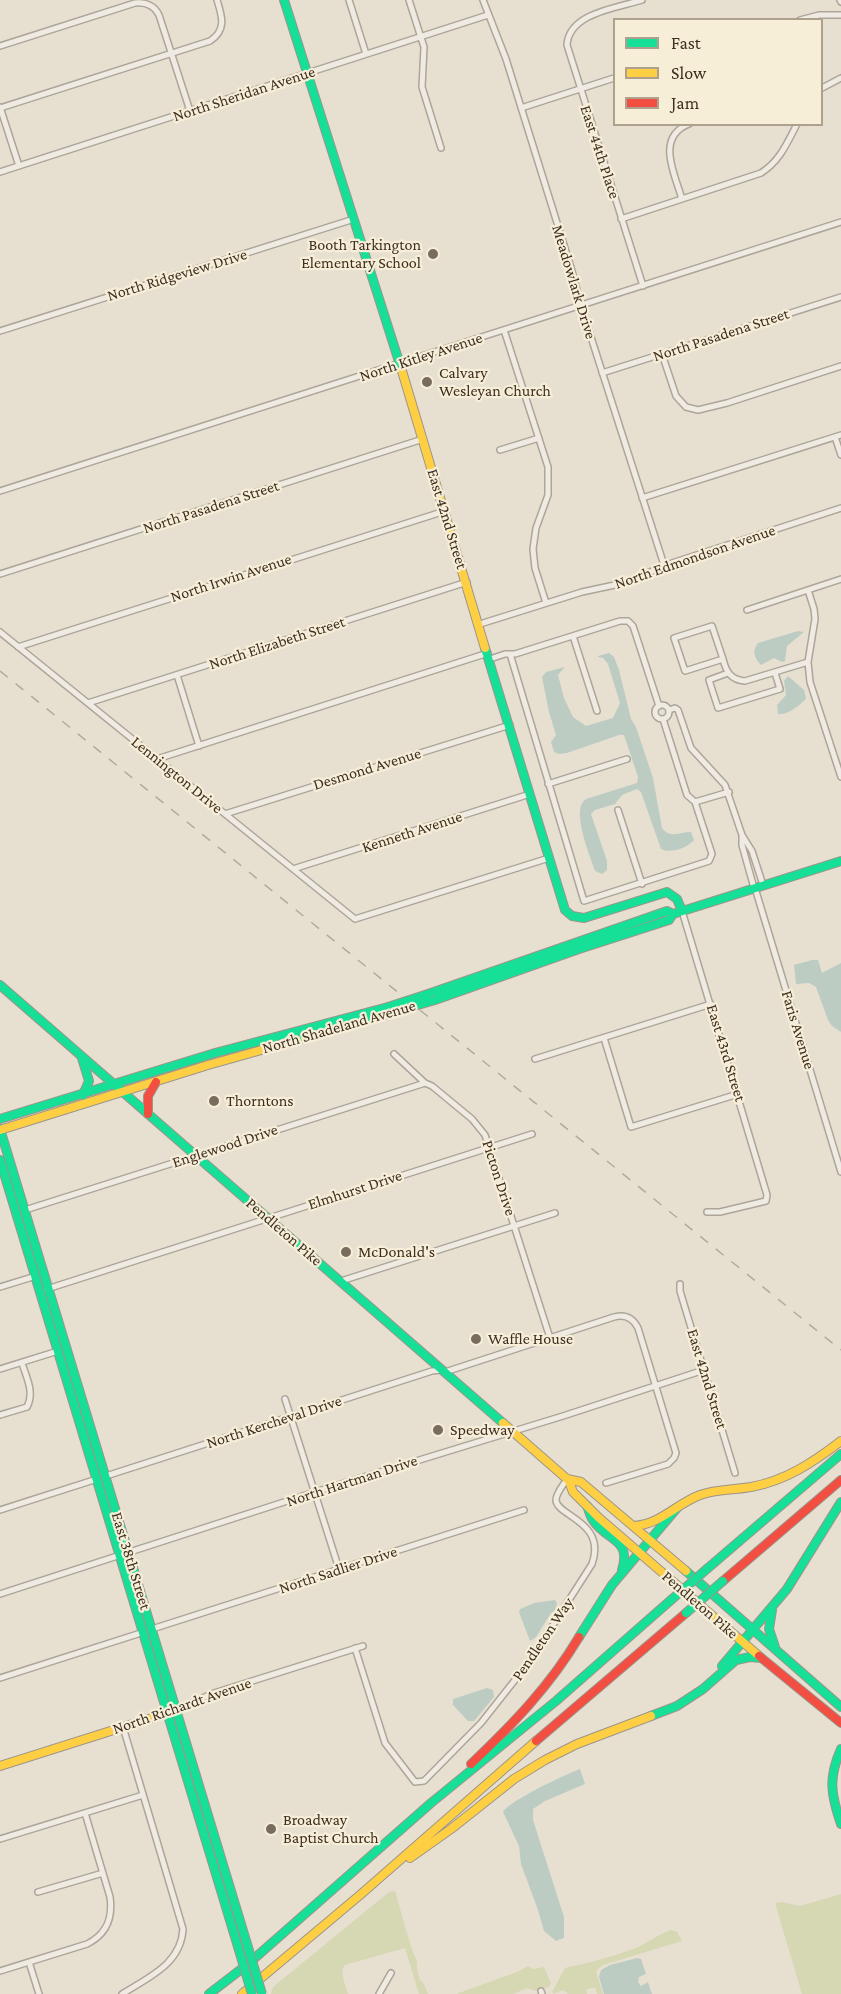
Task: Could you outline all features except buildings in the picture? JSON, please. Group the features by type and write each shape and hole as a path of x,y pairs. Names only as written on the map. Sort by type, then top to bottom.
{"main road":[{"name":"East 42nd Street","path":"284,0 480,624 563,907 572,918 584,918 667,892 677,898 682,911"},
{"name":"North Shadeland Avenue","path":"0,1130 432,997 620,926 667,911 673,914 841,861"},
{"name":"Pendleton Pike","path":"0,985 568,1479 573,1492 639,1552 742,1642 841,1723"},
{"name":"North Shadeland Avenue","path":"0,1119 220,1052 391,1009"},
{"path":"81,1054 90,1080 83,1095"},
{"path":"148,1114 148,1096 156,1082"},
{"name":"East 38th Street","path":"0,1130 262,1994"},
{"name":"East 38th Street","path":"0,1160 252,1994"},
{"path":"634,1526 654,1523 705,1493 755,1486 784,1477 809,1465 841,1441"},
{"path":"209,1994 248,1964 431,1803 556,1701 841,1454"},
{"name":"Pendleton Pike","path":"568,1479 581,1482 651,1540 841,1707"},
{"path":"242,1994 841,1480"},
{"path":"369,1887 537,1764 577,1744 670,1709 697,1694 772,1608 793,1580 823,1527 841,1502"},
{"path":"587,1506 594,1521 624,1550 624,1564 617,1578"},
{"path":"431,1803 512,1725 543,1691 560,1668 594,1609 617,1578 677,1508"},
{"path":"772,1608 768,1633 775,1647"},
{"path":"714,1677 736,1660 748,1657 761,1658"},
{"name":"North Richardt Avenue","path":"0,1766 177,1710"},
{"path":"841,1749 832,1765 831,1779 833,1797 841,1824"}],"street":[{"path":"19,166 0,107 210,41 219,34 222,26 223,18 217,0"},
{"path":"349,0 366,54"},
{"path":"409,0 421,37 424,55 422,87 441,147"},
{"name":"Meadowlark Drive","path":"483,0 506,59 572,271 580,306 664,565"},
{"name":"East 44th Place","path":"642,0 579,21 571,30 567,45 643,286"},
{"path":"0,46 135,3 145,3 155,9 159,15 190,111"},
{"name":"North Sheridan Avenue","path":"0,172 488,15"},
{"path":"808,18 821,15 841,15"},
{"path":"823,87 841,78"},
{"path":"521,108 613,79"},
{"path":"682,199 669,157 669,148 676,133 687,126"},
{"path":"621,219 765,170 780,156 796,126"},
{"name":"North Ridgeview Drive","path":"0,331 354,219"},
{"name":"North Kitley Avenue","path":"0,491 841,222"},
{"name":"North Pasadena Street","path":"602,373 841,297"},
{"path":"504,330 547,463 549,483 546,504 535,535 533,556 546,603"},
{"path":"662,354 675,396 686,407 698,410 727,403 841,366"},
{"path":"642,498 838,436 841,455"},
{"path":"500,450 539,438"},
{"name":"North Pasadena Street","path":"0,574 423,439"},
{"name":"North Edmondson Avenue","path":"480,624 582,591 624,583 664,565 841,508"},
{"name":"North Irwin Avenue","path":"18,647 445,511"},
{"path":"747,610 841,579"},
{"name":"North Elizabeth Street","path":"88,703 466,582"},
{"path":"808,590 815,619 808,662 810,682 841,777"},
{"path":"158,759 489,656 510,654 622,620 633,626 659,706 656,710 658,718 668,717 669,710"},
{"path":"723,660 685,671 674,638 712,626 728,673 735,679 745,681 808,662"},
{"name":"Lennington Drive","path":"0,632 355,919 549,858"},
{"path":"573,636 597,711"},
{"path":"510,654 584,901 706,863 711,859 712,854 695,802 687,795 663,719"},
{"path":"728,673 709,680 718,708 780,689 775,673"},
{"path":"177,675 199,746"},
{"name":"Faris Avenue","path":"659,706 665,706 669,710 675,708 678,710 692,748 720,777 729,792 742,835 752,851 763,885"},
{"name":"Desmond Avenue","path":"225,814 510,725"},
{"path":"548,784 627,759"},
{"path":"695,802 729,792"},
{"name":"Kenneth Avenue","path":"293,870 530,794"},
{"path":"618,810 642,884"},
{"name":"Faris Avenue","path":"742,835 742,845 754,888 841,1172"},
{"name":"East 43rd Street","path":"682,911 767,1195 766,1201 720,1212 707,1212"},
{"path":"535,1059 711,1004"},
{"path":"604,1038 631,1127 738,1094"},
{"name":"Picton Drive","path":"394,1054 425,1083 432,1086 476,1122 485,1135 550,1338"},
{"name":"Englewood Drive","path":"25,1210 425,1083"},
{"name":"Elmhurst Drive","path":"40,1291 532,1134"},
{"path":"341,1281 555,1213"},
{"path":"0,1287 44,1273"},
{"name":"East 42nd Street","path":"680,1284 680,1291 735,1473"},
{"path":"550,1338 616,1316 625,1316 635,1322 638,1328 676,1450 674,1458 666,1465 606,1483"},
{"name":"North Kercheval Drive","path":"106,1476 432,1371 444,1371 478,1362 550,1338"},
{"path":"0,1369 58,1351"},
{"path":"0,1415 27,1407 31,1400 31,1392 22,1363"},
{"name":"North Hartman Drive","path":"0,1594 704,1370"},
{"path":"285,1399 339,1569"},
{"path":"0,1510 97,1479"},
{"name":"Pendleton Way","path":"355,1648 385,1743 417,1782 426,1779 483,1721 530,1661 589,1569 595,1553 591,1536 583,1524 559,1506 556,1500 568,1479"},
{"name":"North Sadlier Drive","path":"152,1629 524,1510"},
{"path":"0,1678 144,1632"},
{"name":"North Richardt Avenue","path":"177,1710 212,1694 363,1646"},
{"path":"122,1994 169,1963 178,1952 182,1938 182,1922 123,1727"},
{"path":"0,1839 143,1795"},
{"path":"0,1971 89,1943 103,1933 108,1923 111,1905 85,1813"},
{"path":"38,1892 102,1873"},
{"path":"29,1962 39,1994"},
{"path":"380,1994 391,1973"}],"green space":[{"path":"395,1891 417,1962 420,1980 428,1994 419,1994 405,1948 345,1965 343,1975 348,1994 271,1994 273,1987 389,1892"},
{"path":"841,1894 841,1994 802,1994 775,1903 782,1902 800,1906"},
{"path":"671,1930 677,1932 682,1941 603,1965 596,1971 603,1994 597,1994 595,1987 586,1990 587,1994 568,1994 563,1990 554,1994 552,1992 565,1968 633,1949"},
{"path":"528,1966 533,1969 544,1967 551,1983 549,1987 536,1991 527,1988 513,1994 456,1994 517,1972"}],"shaded area":[{"path":"798,631 804,632 787,646 785,661 774,658 761,665 755,657 754,652 758,643"},
{"path":"609,653 614,657 619,670 631,719 636,727 653,778 662,828 672,834 691,832 694,840 679,849 669,851 661,849 641,792 637,789 622,795 615,804 595,810 591,814 607,861 607,870 602,874 595,871 586,844 580,822 582,804 586,799 637,783 638,777 624,735 567,753 554,752 551,742 556,735 542,677 546,672 565,667 558,675 564,698 573,717 586,726 613,718 620,703 608,664 603,658 598,657"},
{"path":"788,676 804,690 806,699 790,712 778,714 777,705 786,695 784,681"},
{"path":"818,960 822,973 841,963 841,1032 828,1020 816,987 809,983 796,984 794,965"},
{"path":"555,1600 557,1603 555,1611 551,1613 536,1637 530,1641 519,1612 520,1609 534,1603"},
{"path":"487,1688 493,1690 494,1697 474,1721 468,1721 453,1705 453,1699"},
{"path":"580,1769 585,1784 545,1801 533,1809 533,1820 564,1917 564,1938 556,1941 544,1931 521,1864 519,1846 503,1812 526,1795"},
{"path":"641,1959 646,1974 639,1977 638,1982 641,1986 648,1982 652,1994 604,1994 599,1977 601,1970 610,1965"}],"railway":[{"path":"0,671 841,1350"}],"traffic: fast":[{"path":"284,0 402,371"},
{"path":"485,648 565,910 572,916 584,918 667,892 677,899 682,911"},
{"path":"428,994 667,911 673,914 841,861"},
{"path":"435,1000 669,920 673,914"},
{"path":"0,985 503,1423"},
{"path":"388,1007 428,994"},
{"path":"394,1012 435,1000"},
{"path":"0,1119 215,1053 388,1007"},
{"path":"297,1040 394,1012"},
{"path":"82,1058 89,1081 83,1095"},
{"path":"0,1129 247,1944"},
{"path":"0,1160 239,1950"},
{"path":"708,1568 841,1454"},
{"path":"722,1666 787,1589 841,1502"},
{"path":"587,1506 598,1527 621,1546 624,1552 622,1570"},
{"path":"579,1637 612,1585 677,1508"},
{"path":"671,1600 708,1568"},
{"path":"686,1571 841,1707"},
{"path":"686,1613 723,1581"},
{"path":"209,1994 248,1964 431,1803 556,1701 671,1600"},
{"path":"772,1610 769,1629 775,1647"},
{"path":"651,1716 677,1706 703,1689 736,1660 750,1657 761,1658"},
{"path":"841,1749 834,1769 832,1786 841,1824"},
{"path":"247,1944 262,1994"},
{"path":"239,1950 252,1994"}],"traffic: slow":[{"path":"402,371 485,648"},
{"path":"0,1130 208,1065 297,1040"},
{"path":"503,1423 567,1479 581,1482 686,1571"},
{"path":"634,1526 652,1522 691,1499 706,1493 751,1487 776,1480 810,1463 841,1441"},
{"path":"568,1479 573,1492 598,1517 759,1656"},
{"path":"0,1766 177,1710"},
{"path":"410,1858 514,1779 545,1760 577,1744 651,1716"},
{"path":"242,1994 360,1895 536,1741"}],"traffic: jam":[{"path":"148,1114 148,1096 156,1082"},
{"path":"723,1581 841,1480"},
{"path":"536,1741 686,1613"},
{"path":"471,1764 530,1704 556,1672 579,1637"},
{"path":"759,1656 841,1723"}],"place":[{"name":"Booth Tarkington Elementary School","path":"433,254"},
{"name":"Calvary Wesleyan Church","path":"427,382"},
{"name":"Thorntons","path":"214,1101"},
{"name":"McDonald's","path":"346,1252"},
{"name":"Waffle House","path":"476,1339"},
{"name":"Speedway","path":"438,1430"},
{"name":"Broadway Baptist Church","path":"271,1829"}]}
